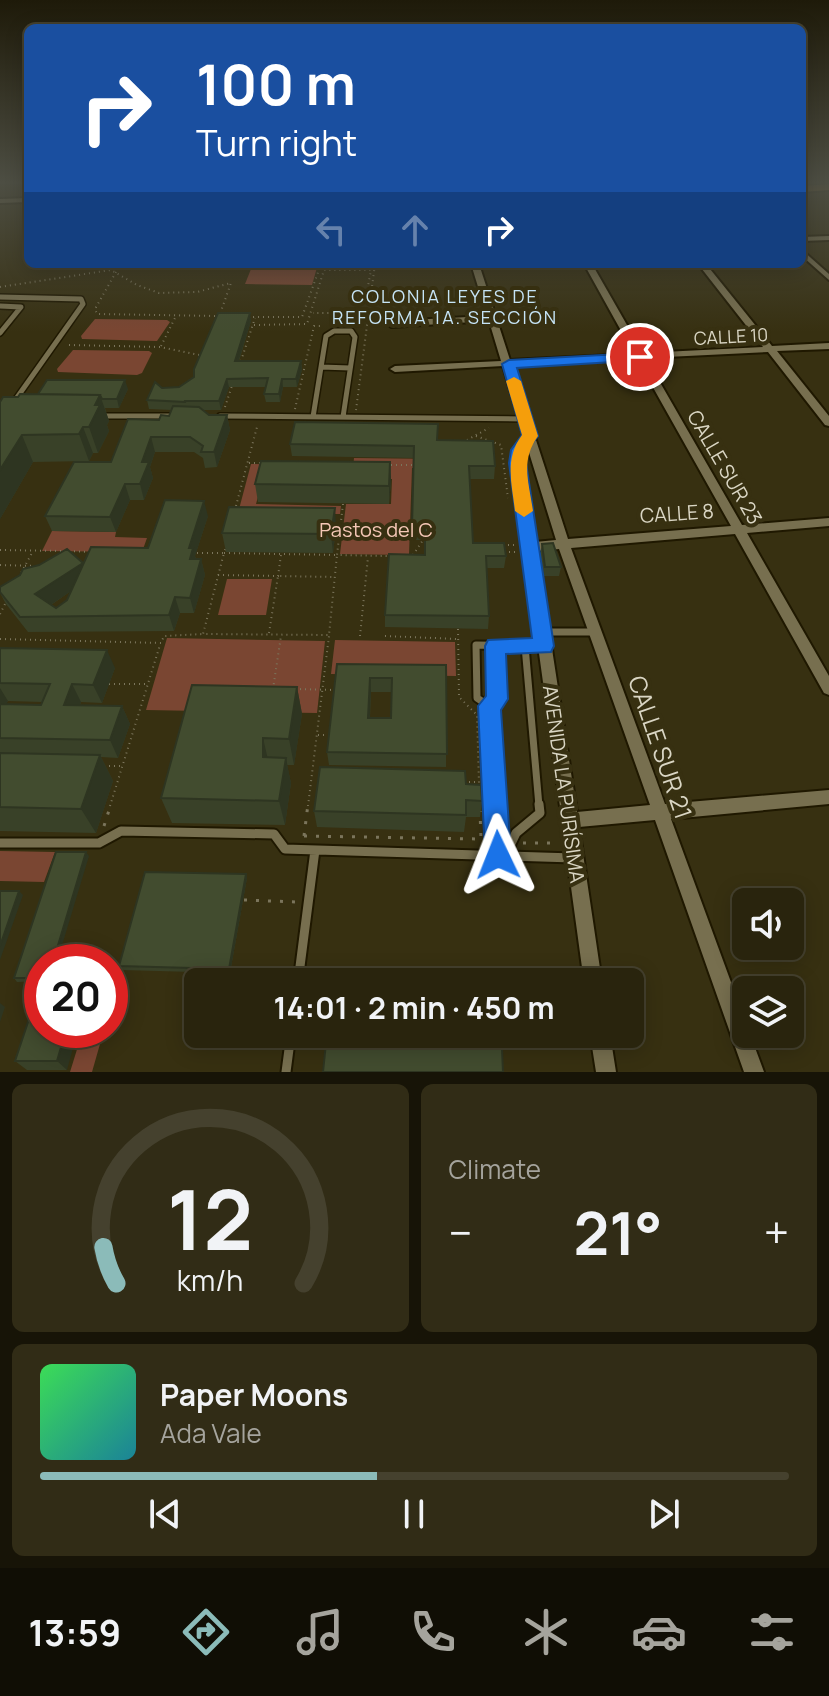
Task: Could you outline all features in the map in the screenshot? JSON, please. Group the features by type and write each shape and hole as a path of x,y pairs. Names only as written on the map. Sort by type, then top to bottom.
{"street":[{"path":"806,239 829,238"},
{"path":"806,256 829,278"},
{"path":"476,268 530,436"},
{"name":"CALLE SUR 23","path":"590,268 829,689"},
{"path":"705,268 829,423"},
{"path":"391,324 493,318"},
{"name":"CALLE 10","path":"395,369 829,346"},
{"name":"CALLE SUR 21","path":"530,436 563,542 754,1072"},
{"name":"AVENIDA LA PURÍSIMA","path":"530,436 519,450 518,463 591,968"},
{"name":"CALLE 8","path":"529,547 829,522"},
{"path":"571,820 829,797"},
{"path":"602,1048 606,1072"}],"lane":[{"path":"0,298 16,300 21,307"},
{"path":"0,298 81,299 83,304 13,409 0,408"},
{"path":"0,306 21,307"},
{"path":"0,333 21,307"},
{"path":"313,417 327,333 351,331 355,337 343,417"},
{"path":"321,367 350,368"},
{"path":"95,416 185,416"},
{"path":"209,416 524,419"},
{"path":"489,706 477,698 476,645 525,646 543,639 596,632"},
{"path":"489,706 497,699 495,646"},
{"path":"501,855 516,833 540,813 525,646"},
{"path":"489,706 497,842 501,855"},
{"path":"0,843 99,843 121,831 274,834 285,849 501,855 575,851"},
{"path":"300,968 315,850"},
{"path":"286,1072 289,1048"}],"path":[{"path":"243,317 304,315 320,268"},
{"path":"355,418 374,268"},
{"path":"254,325 307,324 313,313 324,270 371,270 363,313 313,313"},
{"path":"0,287 116,271 124,272 143,288 168,293 200,291 231,283 219,316"},
{"path":"116,271 95,309 97,314 231,316"},
{"path":"160,347 177,315"},
{"path":"238,368 256,317"},
{"path":"293,417 314,326"},
{"path":"69,345 160,347 202,356"},
{"path":"224,410 234,380"},
{"path":"466,441 490,427"},
{"path":"236,507 256,431"},
{"path":"475,435 501,445 508,498"},
{"path":"249,463 264,463"},
{"path":"379,465 426,465"},
{"path":"302,849 343,504"},
{"path":"203,634 228,538"},
{"path":"413,556 423,540"},
{"path":"502,545 529,547"},
{"path":"502,552 523,552 529,547"},
{"path":"0,550 99,552"},
{"path":"18,578 33,551"},
{"path":"54,559 58,551"},
{"path":"184,553 390,556"},
{"path":"269,634 281,554"},
{"path":"360,636 368,556"},
{"path":"0,565 38,566"},
{"path":"218,575 335,577"},
{"path":"0,598 8,598 0,614"},
{"path":"51,641 56,629"},
{"path":"458,629 459,697 477,715 480,797"},
{"path":"270,701 282,635"},
{"path":"99,843 164,636 329,635"},
{"path":"385,636 458,639"},
{"path":"0,639 161,643"},
{"path":"109,684 148,684"},
{"path":"273,688 338,690"},
{"path":"317,735 333,735"},
{"path":"96,766 123,766"},
{"path":"311,779 325,780"},
{"path":"465,782 479,782"},
{"path":"480,811 481,839"},
{"path":"304,836 481,839 497,842"},
{"path":"510,843 575,851"},
{"path":"244,900 309,903"}],"green space":[{"path":"251,268 317,268 312,285 245,284"},
{"path":"95,319 170,322 157,341 82,339 81,336"},
{"path":"73,350 152,353 142,373 137,375 58,372 57,369"},
{"name":"Pastos del C","path":"354,458 441,459 441,468 412,468 409,555 340,554 346,504 391,504 392,479 352,479"},
{"path":"251,464 346,466 263,478 256,504 341,506 340,514 238,513"},
{"path":"52,531 116,532 115,537 147,538 142,552 42,551"},
{"path":"227,579 272,579 266,615 218,615"},
{"path":"167,638 325,641 317,713 146,710"},
{"path":"335,640 455,642 456,676 331,674"},
{"path":"0,851 55,852 44,882 0,881"},
{"path":"77,1048 99,1048 92,1072 70,1072"}],"building":[{"path":"218,313 250,313 235,361 301,361 296,379 282,379 279,394 264,394 268,378 227,379 219,401 147,400 155,382 162,388 179,387 194,377 194,369"},
{"path":"47,380 125,380 117,399 102,399 100,395 38,394"},
{"path":"20,394 100,395 95,405 100,405 89,427 83,427 79,434 22,435 0,470 0,402 3,397 18,397"},
{"path":"173,406 199,407 209,415 227,415 214,452 201,452 203,446 190,437 151,437 142,462 149,462 140,484 125,484 110,517 45,516 74,462 111,462 128,419 159,420 161,415 169,416"},
{"path":"295,422 438,424 437,440 493,441 495,466 469,466 473,543 504,543 506,556 486,556 489,616 385,615 389,554 425,555 425,527 412,527 414,446 290,444"},
{"path":"261,461 390,462 389,486 255,484"},
{"path":"165,500 204,501 189,548 193,548 190,559 201,559 190,598 175,597 169,615 20,617 0,592 0,587 20,575 23,569 39,565 67,549 83,563 35,594 56,608 67,600 91,547 148,548"},
{"path":"229,507 335,508 331,534 222,533"},
{"path":"553,543 561,567 545,567 542,544"},
{"path":"0,648 107,650 93,685 72,684 64,705 122,706 110,740 0,738 0,704 41,705 50,684 0,683"},
{"path":"337,664 446,665 447,754 327,752","holes":["370,678 392,678 391,718 368,718"]},
{"path":"192,685 297,687 289,739 263,738 263,757 286,758 279,801 161,798"},
{"path":"0,753 100,755 81,809 0,807"},
{"path":"320,767 465,771 466,784 481,785 482,801 466,800 466,815 314,811"},
{"path":"56,852 86,852 58,944 25,944"},
{"path":"145,872 246,874 229,968 128,966 128,944 125,944"},
{"path":"0,891 19,891 0,946"},
{"path":"24,948 24,978 14,978"},
{"path":"24,1034 24,1048 61,1048 57,1061 15,1061"},
{"path":"325,1048 502,1049 503,1072 323,1072"}],"slow traffic":[{"path":"514,381 530,436 519,450 524,511"}],"district":[{"name":"COLONIA LEYES DE REFORMA 1A. SECCIÓN","path":"445,306"}],"route":[{"path":"498,855 489,706 497,699 495,646 544,646 518,463 519,450 530,436 509,364 640,357"}]}
